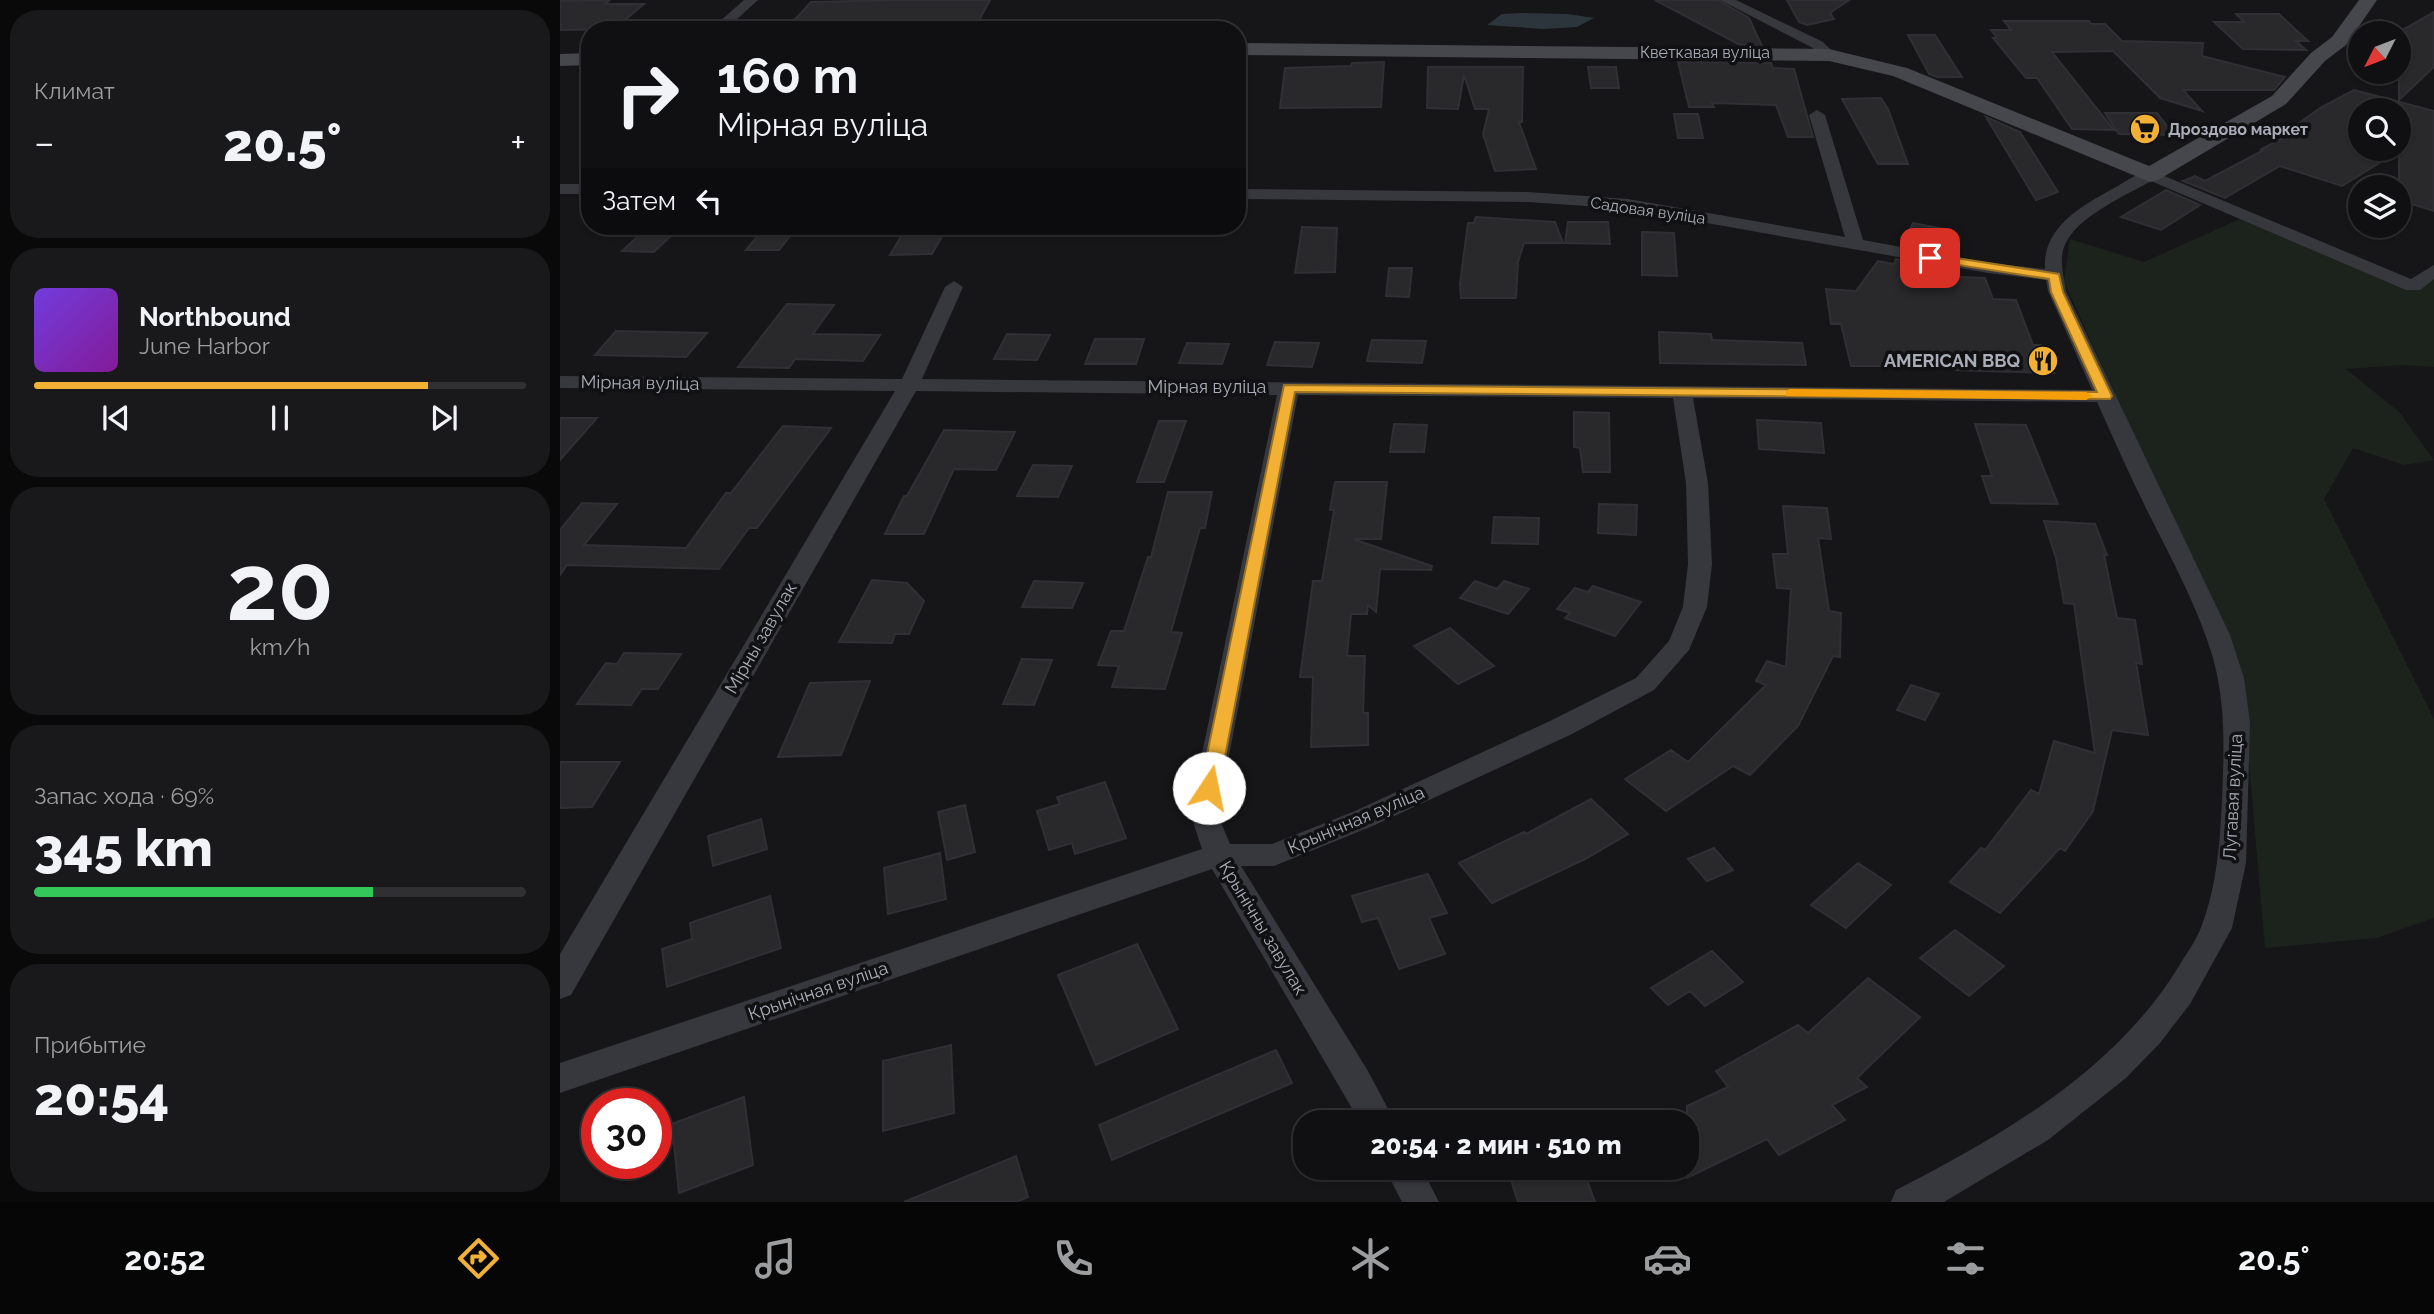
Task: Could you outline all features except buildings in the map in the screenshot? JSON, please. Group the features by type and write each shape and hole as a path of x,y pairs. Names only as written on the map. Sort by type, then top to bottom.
{"street":[{"path":"728,21 752,0"},
{"path":"1726,0 1818,46 1829,55"},
{"path":"2150,175 2279,100 2318,57 2339,41 2368,0"},
{"name":"Кветкавая вуліца","path":"1246,49 1773,52 1829,55 1900,72 2150,175"},
{"path":"560,60 581,59"},
{"path":"1817,115 1855,243"},
{"path":"2150,175 2413,286 2434,270"},
{"name":"Лугавая вуліца","path":"1909,1202 1993,1157 2070,1103 2138,1048 2189,983 2217,926 2230,867 2235,821 2236,722 2231,680 2216,631 2196,583 2057,292 2053,260 2055,245 2063,232 2081,216 2150,175"},
{"path":"560,189 581,189"},
{"name":"Садовая вуліца","path":"1246,194 1528,197 1628,204 1988,268 2055,276"},
{"name":"Мірны завулак","path":"560,986 909,385 954,287"},
{"name":"Мірная вуліца","path":"560,382 2105,396"},
{"name":"Крынічны завулак","path":"1289,388 1209,788 1208,825 1219,855 1372,1110"},
{"name":"Крынічная вуліца","path":"560,1079 1219,855 1274,855 1378,812 1560,728 1645,684 1680,644 1695,607 1700,564 1698,483 1682,392"},
{"path":"1409,1180 1421,1202"}],"shaded area":[{"path":"1502,14 1568,14 1594,18 1577,27 1543,29 1487,25"},
{"path":"2240,219 2412,286 2434,271 2434,367 2403,365 2346,369 2399,412 2434,460 2404,465 2353,448 2324,499 2434,719 2434,918 2376,938 2265,948 2241,670 2064,282 2070,239 2144,262"}],"slow traffic":[{"path":"1790,393 2086,396"}],"place":[{"name":"Дроздово маркет","path":"2145,129"},
{"name":"AMERICAN BBQ","path":"2043,361"}],"route":[{"path":"1209,788 1289,388 2105,396 2057,292 2055,276 1930,258"}]}
